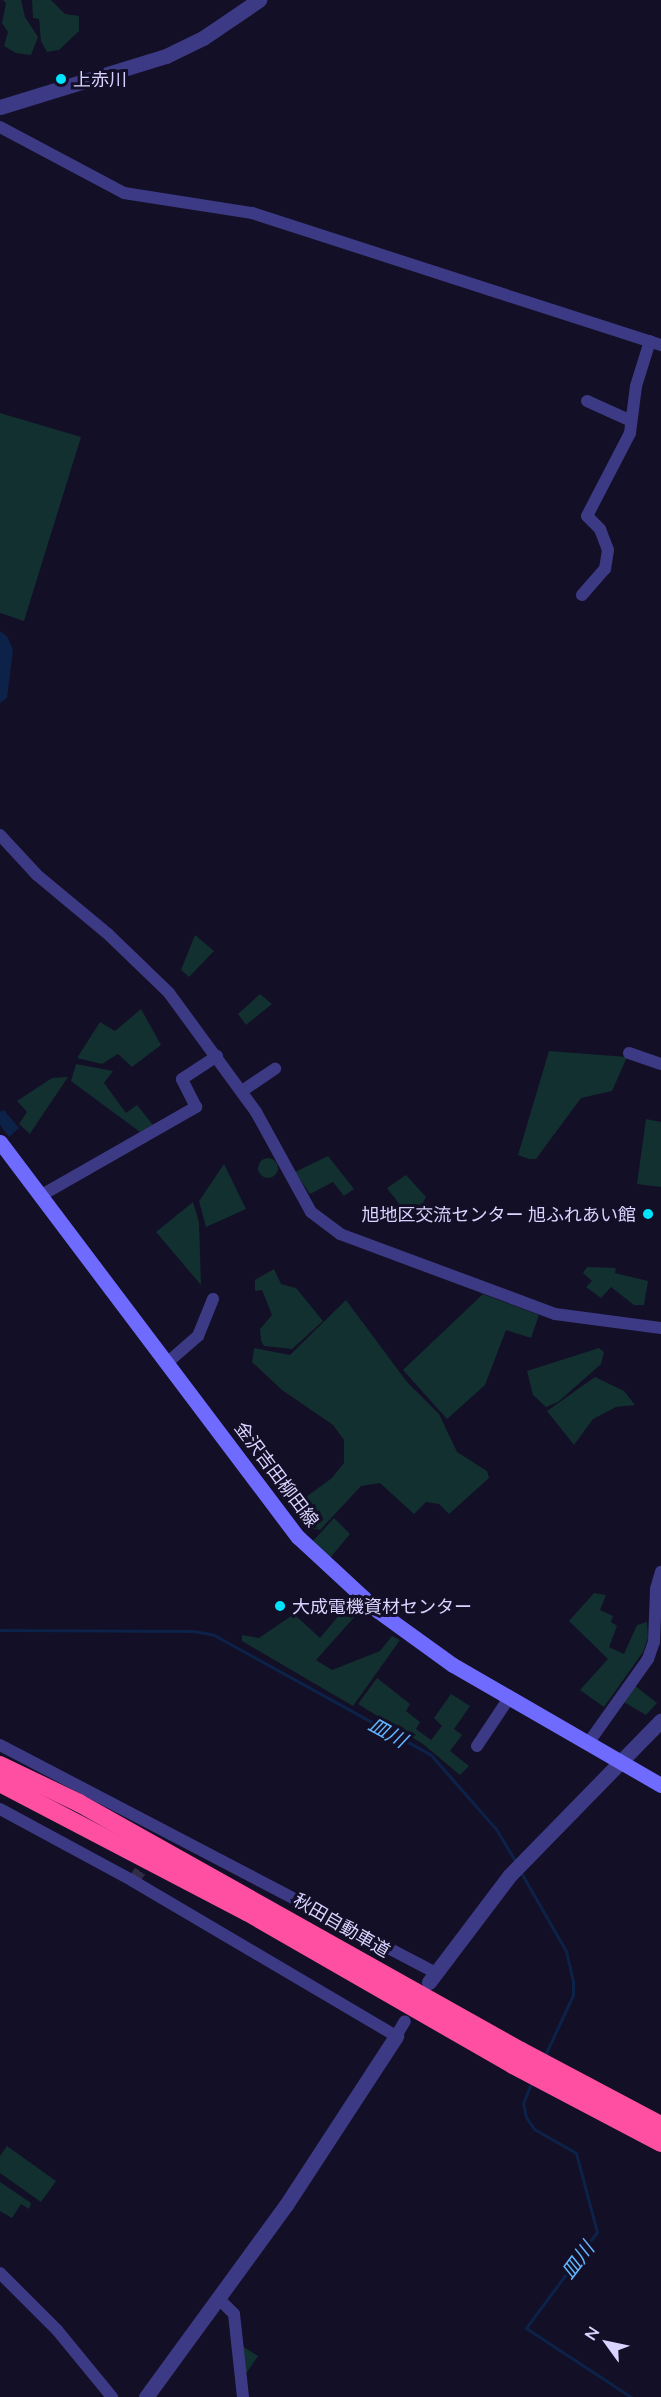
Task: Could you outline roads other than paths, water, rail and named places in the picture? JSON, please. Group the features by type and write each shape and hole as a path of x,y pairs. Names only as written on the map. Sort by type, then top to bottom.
{"highway":[{"name":"秋田自動車道","path":"0,1765 89,1808 521,2051 661,2125"},
{"name":"秋田自動車道","path":"0,1783 247,1912 513,2065 661,2143"}],"main road":[{"name":"金沢吉田柳田線","path":"0,1142 168,1362 298,1538 414,1639 508,1698 620,1759 661,1785"}],"street":[{"path":"0,107 166,56 202,38 259,0"},
{"path":"0,128 124,193 252,213 655,343 636,386 630,434 588,516 600,529 608,550 605,569 582,595"},
{"path":"587,401 631,421"},
{"path":"0,835 37,875 116,941 169,993 242,1091 311,1212 340,1234 555,1314 661,1328"},
{"path":"629,1053 661,1064"},
{"path":"40,1196 196,1107 182,1079 217,1056"},
{"path":"242,1091 275,1069"},
{"path":"168,1362 198,1336 213,1299"},
{"path":"589,1742 648,1659 654,1642 656,1589 661,1572"},
{"path":"477,1746 508,1698"},
{"path":"0,1745 432,1977 510,1875 620,1759 661,1720"},
{"path":"0,1809 133,1881 396,2036"},
{"path":"146,2397 219,2299 405,2021"},
{"path":"0,2273 57,2330 112,2397"},
{"path":"219,2299 234,2314 243,2397"}],"water":[{"path":"0,631 7,636 13,650 7,698 0,703"},
{"path":"4,1110 19,1128 9,1137 0,1125 0,1112"}],"waterway":[{"name":"皿川","path":"0,1630 194,1631 214,1635 431,1755 496,1829 516,1862"},
{"name":"皿川","path":"520,1871 566,1951 573,1981 573,1995 545,2055"},
{"name":"皿川","path":"530,2086 523,2103 526,2117 534,2129 576,2153 597,2232 526,2328 631,2397"}],"tunnel":[{"path":"133,1881 169,1831"}],"place":[{"name":"上赤川","path":"61,79"},
{"name":"旭地区交流センター 旭ふれあい館","path":"648,1214"},
{"name":"大成電機資材センター","path":"280,1606"}]}
